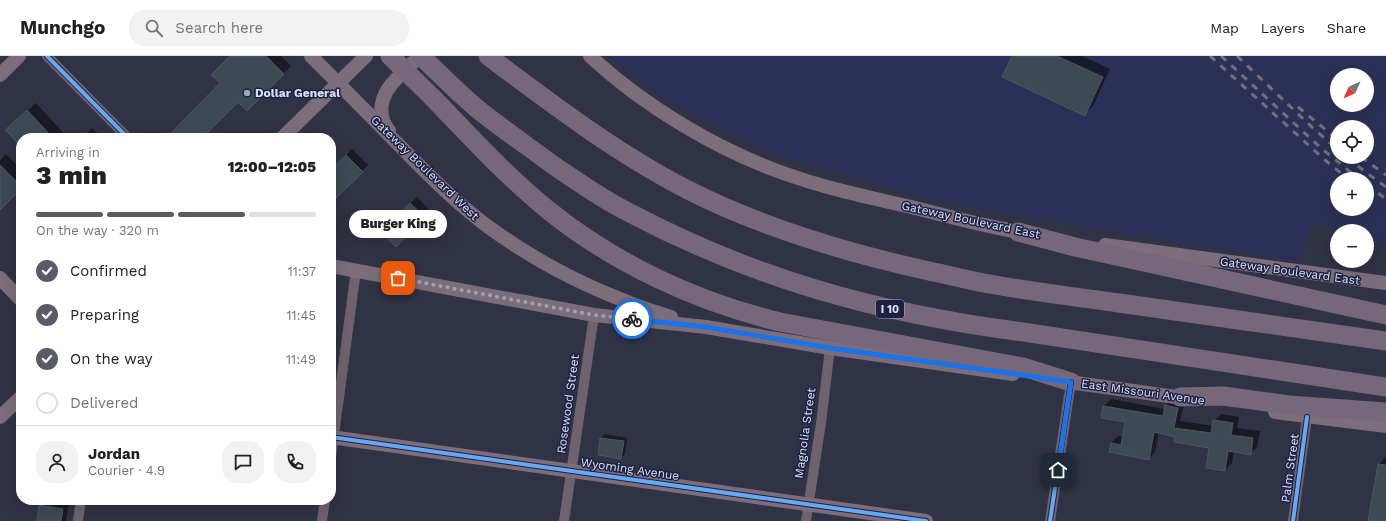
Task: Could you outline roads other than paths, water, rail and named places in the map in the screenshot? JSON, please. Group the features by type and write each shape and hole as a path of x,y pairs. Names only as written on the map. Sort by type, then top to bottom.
{"highway":[{"path":"390,56 496,163 549,211 587,238 675,287 747,314 780,322 1022,367 1071,382"},
{"name":"I 10","path":"421,56 479,110 578,182 628,213 695,245 755,270 804,287 863,303 966,324 1386,387"},
{"path":"488,56 550,103 604,141 670,180 735,211 778,228 840,249 988,284 1386,341"},
{"path":"1018,232 1075,247 1386,315"},
{"path":"1180,397 1223,396 1289,405 1386,412"}],"main road":[{"path":"0,75 20,56"},
{"name":"Gateway Boulevard West","path":"311,56 419,166 465,209 512,243 546,264 582,283 630,304 706,327"},
{"path":"287,133 366,56"},
{"path":"391,137 383,120 382,100 390,86 421,56"},
{"name":"Gateway Boulevard East","path":"590,56 648,102 721,146 786,174 836,190 1018,232 1154,253 1386,283"},
{"name":"East Missouri Avenue","path":"336,267 594,315 706,327 830,348 1180,397 1307,417 1386,426"},
{"path":"0,278 16,295"},
{"path":"0,418 16,403"},
{"name":"Wyoming Avenue","path":"336,438 926,521"}],"street":[{"path":"47,56 123,133"},
{"path":"336,409 356,270"},
{"name":"Rosewood Street","path":"564,521 594,315"},
{"name":"Magnolia Street","path":"806,521 821,423 830,348"},
{"path":"1050,521 1071,382"},
{"name":"Palm Street","path":"1293,521 1307,417"},
{"path":"78,521 80,505"},
{"path":"322,521 324,505"}],"railway":[{"path":"1210,56 1340,172"},
{"path":"1221,56 1321,148 1350,172"},
{"path":"1237,56 1330,143"},
{"path":"1298,107 1330,133"},
{"path":"1356,164 1386,187"},
{"path":"1371,164 1386,175"},
{"path":"1374,190 1386,199"}],"place":[{"name":"Dollar General","path":"247,93"},
{"name":"Burger King","path":"398,278"}]}
